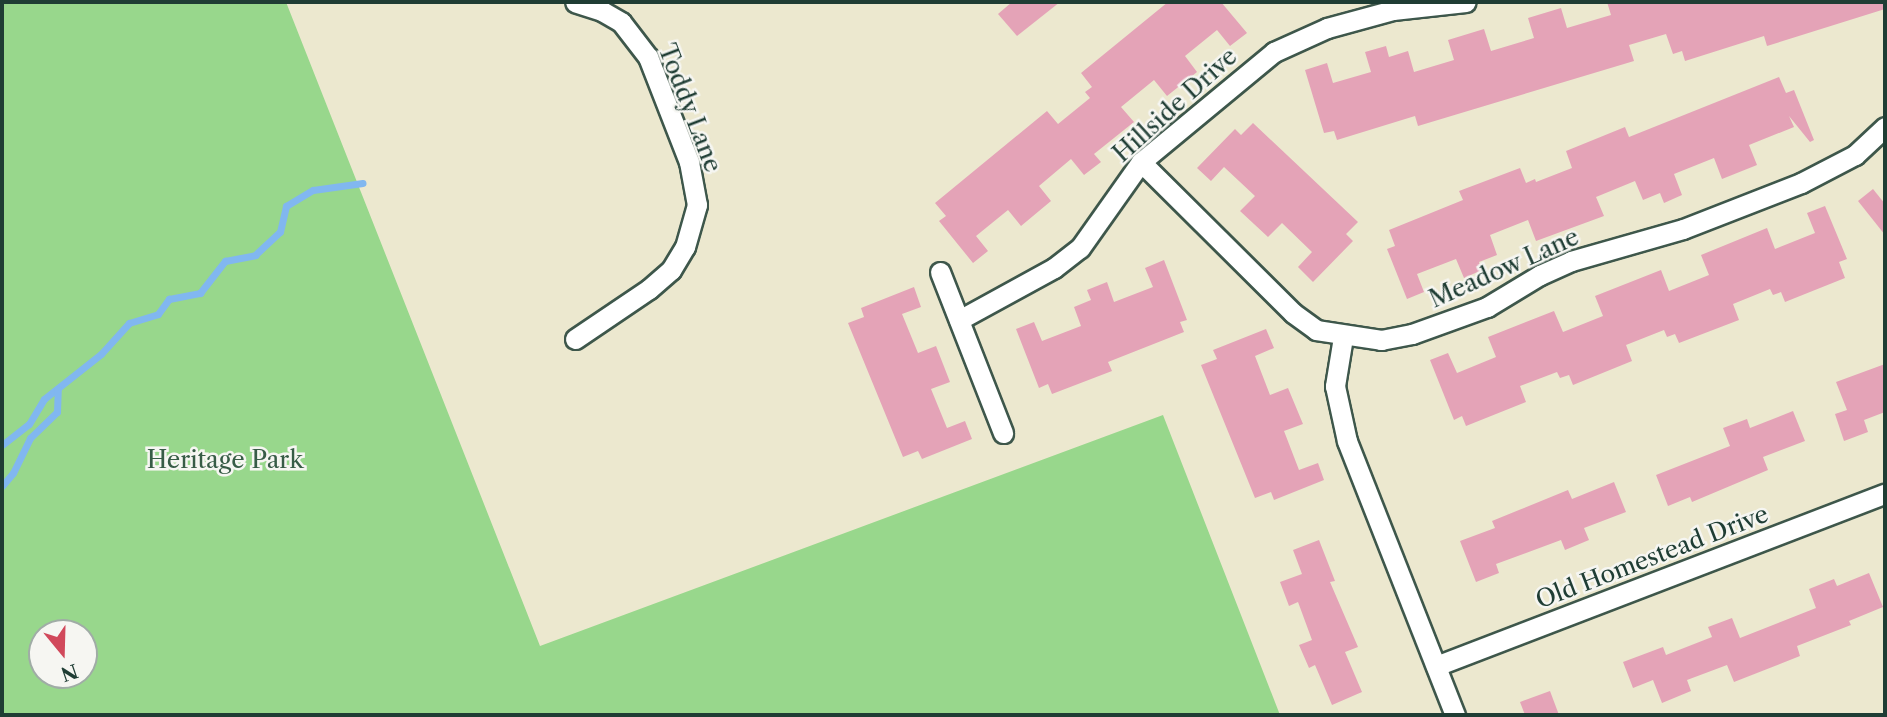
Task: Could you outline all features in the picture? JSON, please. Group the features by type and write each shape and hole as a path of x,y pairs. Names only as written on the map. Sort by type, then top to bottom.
{"street":[{"name":"Toddy Lane","path":"575,2 601,11 621,23 648,57 689,162 697,205 685,247 671,270 649,289 575,338"},
{"name":"Hillside Drive","path":"959,320 1054,268 1080,248 1141,162 1274,52 1299,38 1393,10 1466,2"},
{"name":"Meadow Lane","path":"1141,162 1293,313 1316,330 1343,337 1381,340 1412,334 1487,307 1540,275 1571,261 1683,229 1828,172 1855,155 1885,127"},
{"path":"940,272 1003,433"},
{"path":"1343,337 1335,386 1347,441 1455,715"},
{"name":"Old Homestead Drive","path":"1436,666 1885,495"}],"green space":[{"name":"Heritage Park","path":"2,2 286,2 540,646 1163,415 1280,715 2,715"}],"building":[{"path":"1012,2 1060,2 1017,36 998,14"},
{"path":"1168,2 1221,2 1247,33 1230,46 1217,30 1185,56 1197,72 1167,96 1154,80 1121,107 1134,122 1094,154 1101,162 1084,175 1071,159 1039,186 1051,201 1021,226 1008,210 976,236 988,251 973,263 939,221 946,216 935,203 1047,111 1058,124 1090,98 1085,92 1092,87 1081,73"},
{"path":"1607,2 1885,2 1885,9 1767,46 1764,36 1685,61 1682,51 1673,54 1666,34 1629,45 1634,61 1418,126 1415,116 1337,140 1334,131 1324,133 1305,70 1327,63 1333,83 1371,72 1365,52 1386,46 1389,57 1408,51 1414,72 1454,60 1448,40 1484,29 1491,51 1534,38 1528,18 1561,8 1567,28 1611,15"},
{"path":"1779,77 1786,93 1794,90 1814,140 1810,142 1789,116 1794,127 1749,145 1757,165 1722,179 1714,158 1674,174 1682,195 1664,203 1660,193 1643,200 1635,181 1596,197 1604,216 1536,241 1528,220 1490,235 1497,255 1479,262 1482,270 1464,278 1456,259 1417,274 1424,292 1407,299 1387,249 1395,246 1389,230 1463,200 1459,191 1520,168 1526,183 1535,179 1536,182 1572,168 1566,151 1625,127 1629,137"},
{"path":"1253,123 1358,222 1346,234 1353,241 1313,282 1298,267 1312,252 1282,223 1268,237 1240,211 1255,196 1224,167 1211,181 1197,168 1235,129 1241,135"},
{"path":"1873,189 1885,204 1885,235 1858,201"},
{"path":"1825,206 1847,259 1839,262 1845,278 1785,302 1781,292 1773,295 1770,289 1733,304 1739,320 1679,343 1675,334 1667,337 1664,330 1626,345 1632,361 1573,385 1569,375 1560,378 1557,372 1520,386 1526,402 1466,426 1462,416 1454,420 1430,360 1448,353 1457,373 1496,357 1488,337 1554,311 1563,332 1603,316 1595,296 1661,270 1669,291 1709,275 1701,255 1767,228 1775,249 1815,233 1807,213"},
{"path":"1164,260 1187,320 1180,322 1184,332 1108,362 1112,371 1052,394 1048,384 1039,388 1016,329 1034,322 1042,341 1081,326 1074,307 1091,300 1087,290 1107,282 1114,302 1153,287 1145,268"},
{"path":"914,287 921,307 902,314 918,353 936,346 950,382 931,389 947,428 965,421 972,439 922,459 918,451 903,457 848,323 864,317 861,308"},
{"path":"1266,329 1274,348 1255,356 1270,395 1288,388 1303,424 1284,431 1299,470 1318,463 1324,480 1274,500 1271,492 1255,498 1201,365 1217,359 1213,350"},
{"path":"1885,364 1885,412 1864,420 1868,432 1844,441 1835,414 1847,410 1836,382"},
{"path":"1793,411 1805,441 1763,457 1768,470 1692,502 1690,497 1668,506 1656,475 1730,446 1723,428 1747,419 1750,428"},
{"path":"1614,482 1626,512 1584,528 1589,540 1565,550 1561,540 1496,564 1499,573 1476,582 1460,541 1495,528 1492,521 1568,490 1572,499"},
{"path":"1319,540 1335,581 1330,582 1358,647 1345,652 1362,692 1332,705 1315,665 1309,668 1299,645 1312,640 1298,602 1289,606 1280,582 1302,574 1293,550"},
{"path":"1869,573 1883,607 1849,621 1851,625 1797,646 1800,656 1734,682 1727,665 1687,680 1691,691 1662,703 1653,680 1633,688 1623,662 1663,647 1666,655 1712,637 1708,627 1732,618 1740,638 1816,608 1809,589 1834,579 1837,586"},
{"path":"1550,691 1559,715 1525,715 1520,702"}],"waterway":[{"path":"2,445 29,424 44,399 101,354 129,323 158,314 169,299 200,293 225,261 255,255 280,232 286,206 313,190 363,183"},
{"path":"2,486 13,473 30,438 57,412 58,389"}]}
